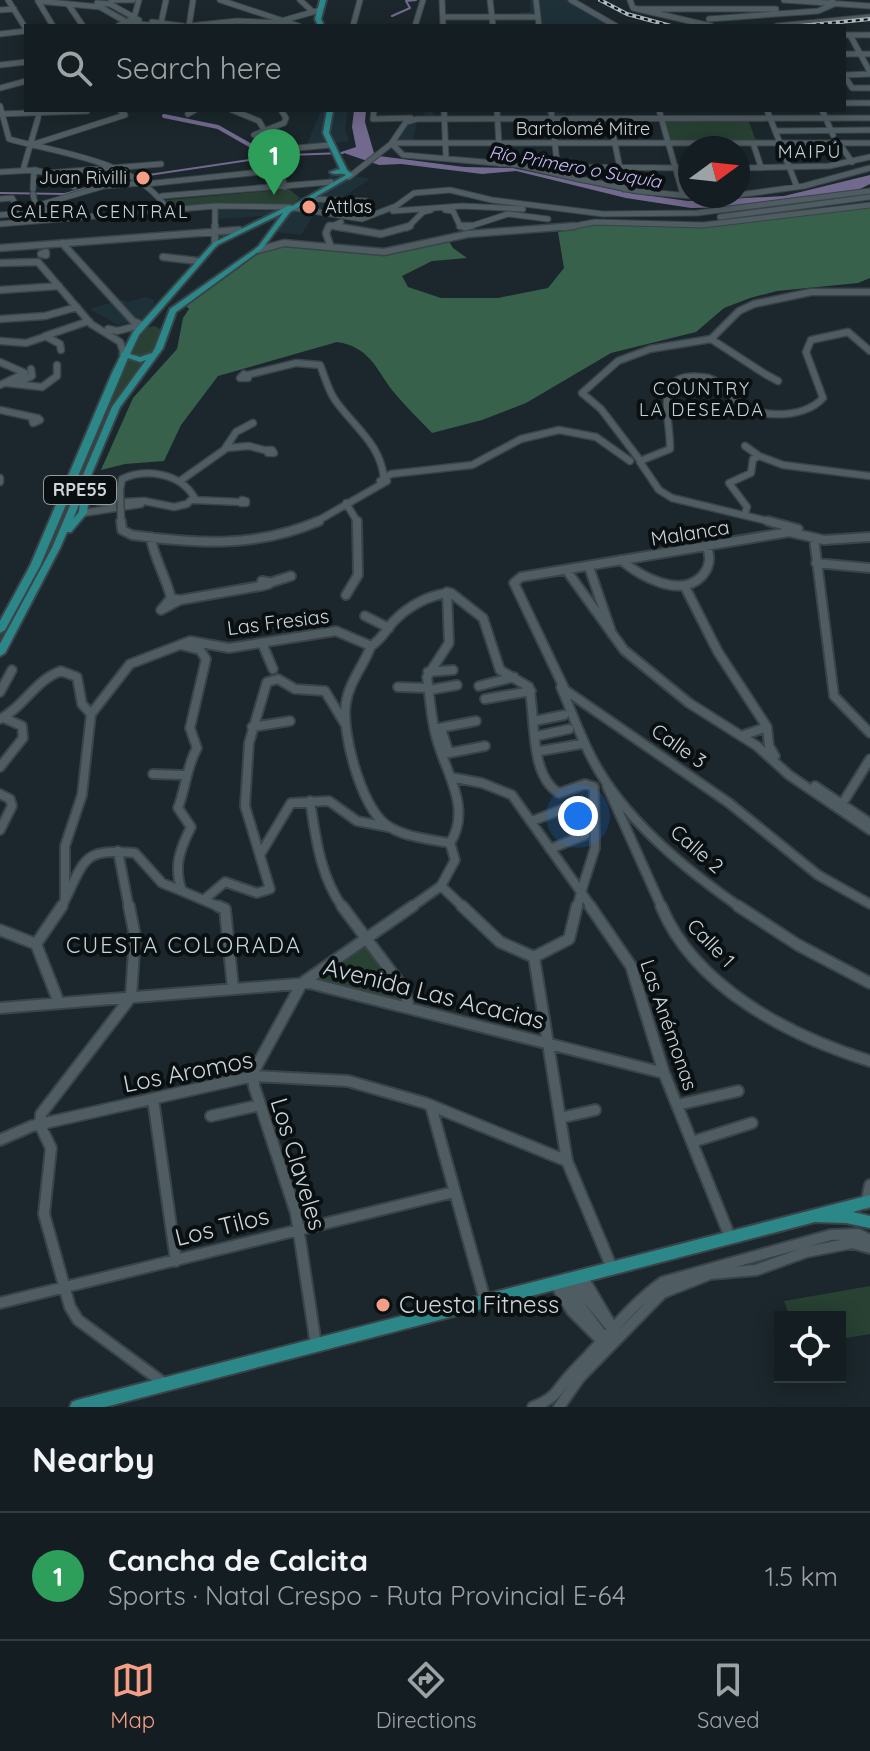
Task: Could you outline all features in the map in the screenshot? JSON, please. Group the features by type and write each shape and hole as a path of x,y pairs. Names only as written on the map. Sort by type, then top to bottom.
{"main road":[{"path":"320,24 317,11 323,0"},
{"path":"331,112 327,129 331,147 347,174 332,177"},
{"path":"309,198 332,177 338,160"},
{"name":"RPE55","path":"0,630 35,566 124,354 136,334 215,244 239,230 288,210 347,174"},
{"name":"RPE55","path":"0,653 44,573 102,438 126,391 159,348 180,304 258,250 288,210"},
{"path":"144,324 163,327 166,334"},
{"path":"136,334 155,325"},
{"path":"124,354 142,360 159,348"},
{"name":"RPE55","path":"44,573 69,529 83,513 87,482 102,438"},
{"path":"797,1219 837,1216 869,1206"},
{"path":"77,1407 797,1219 869,1206"},
{"path":"485,1300 607,1269"}],"street":[{"path":"8,0 24,26"},
{"path":"38,1 136,0 128,20 121,24"},
{"path":"158,24 166,0"},
{"path":"187,24 193,0"},
{"path":"220,0 262,11 280,23"},
{"path":"228,2 236,0"},
{"path":"301,0 317,11"},
{"path":"354,24 360,0"},
{"path":"416,24 423,0"},
{"path":"442,0 443,24"},
{"path":"490,0 493,24"},
{"path":"536,0 539,24"},
{"path":"571,0 613,24"},
{"path":"630,0 637,9 702,24"},
{"path":"679,0 682,9"},
{"path":"724,0 732,23"},
{"path":"773,0 779,10"},
{"path":"784,0 866,4 862,17"},
{"path":"38,1 52,24"},
{"path":"637,9 821,11 832,1"},
{"path":"68,2 82,24"},
{"path":"80,2 101,7 128,20 152,24"},
{"path":"111,2 128,20"},
{"path":"0,10 14,9"},
{"path":"706,9 710,24"},
{"path":"709,19 732,23 779,10"},
{"path":"280,23 317,11"},
{"path":"443,17 537,17"},
{"path":"796,24 862,17 870,19"},
{"path":"841,24 870,19"},
{"path":"208,24 239,21 286,24"},
{"path":"0,34 24,30"},
{"path":"847,35 870,35"},
{"path":"846,75 870,73 847,35"},
{"path":"846,54 870,54"},
{"path":"0,65 24,62"},
{"path":"846,78 852,88 870,88"},
{"path":"0,88 24,82"},
{"path":"846,103 870,103"},
{"path":"0,106 9,139"},
{"path":"1,114 28,112"},
{"path":"41,112 28,170 33,192 49,216 74,219"},
{"path":"83,129 87,112"},
{"path":"32,145 83,129 122,112"},
{"path":"188,114 192,112"},
{"path":"237,112 258,120 263,128"},
{"path":"282,112 285,122 263,128 254,135 289,141 280,170 288,187 309,198 366,201"},
{"path":"374,112 373,119 405,120 870,118"},
{"path":"347,174 392,143 405,120 405,112"},
{"path":"444,112 446,158"},
{"path":"497,112 500,164"},
{"path":"551,112 558,170"},
{"path":"606,112 624,189"},
{"path":"660,112 678,177"},
{"path":"715,112 717,118"},
{"path":"768,112 797,187"},
{"path":"823,112 838,143 852,162"},
{"path":"317,148 327,129"},
{"path":"775,131 870,130"},
{"path":"0,141 9,139 108,167 162,196 168,210"},
{"path":"392,143 403,155 558,170 678,168"},
{"name":"Bartolomé Mitre","path":"392,143 870,143"},
{"path":"753,143 761,167"},
{"path":"284,154 331,147"},
{"path":"750,167 852,162 870,157"},
{"path":"0,172 161,164"},
{"path":"28,170 74,171 108,167"},
{"path":"750,194 797,187 870,168"},
{"path":"0,199 12,198 18,209 30,208 39,204 74,201 106,185 280,170"},
{"path":"558,170 568,177 624,189 678,194"},
{"path":"74,171 74,187"},
{"path":"212,175 214,192"},
{"path":"162,196 288,187 332,177"},
{"path":"0,224 215,206 288,210 349,219 377,217 410,195 429,190 454,190 558,210 627,214 721,212 870,191"},
{"path":"330,225 377,217 396,210 462,206 605,218 717,218 870,197"},
{"path":"258,250 291,244 384,252 468,234 559,229 595,222 703,225 870,205"},
{"path":"215,206 215,244"},
{"path":"0,215 28,213 30,208"},
{"path":"330,225 377,233 414,224 423,212 441,209 453,211 460,226 465,228 508,214 548,219"},
{"path":"305,213 313,218"},
{"path":"330,225 326,233 330,245"},
{"path":"0,248 239,230"},
{"path":"275,230 280,239 291,244"},
{"path":"62,243 134,322 144,324"},
{"path":"0,263 35,261 42,255"},
{"path":"163,257 198,261"},
{"path":"35,261 87,319 120,342"},
{"path":"0,290 59,286"},
{"path":"870,292 811,292 761,302 739,311 711,339 627,357 582,389 584,396 601,409 659,490 672,498 824,536 870,534"},
{"path":"0,319 45,316 77,307"},
{"path":"124,354 120,342 125,310"},
{"path":"0,343 36,342 51,331 87,319"},
{"path":"109,332 144,324"},
{"path":"193,500 192,490 180,481 133,473 122,479 120,490 124,532 222,546 253,542 310,526 388,476 472,465 521,439 559,430 589,434 634,459 662,455 670,449 665,399 668,388 682,379 707,377 718,382 739,404 775,413 794,413 820,404 823,398 809,365 806,348 811,340 848,332 870,351"},
{"path":"44,337 60,344 61,350"},
{"path":"711,339 778,381"},
{"path":"0,343 36,342"},
{"path":"0,362 24,372 21,377 3,384"},
{"path":"247,375 303,362 320,365 332,395 369,439 388,476"},
{"path":"17,383 33,388 45,386 57,376 57,365"},
{"path":"3,384 17,383 32,376 31,369"},
{"path":"0,410 33,417"},
{"path":"180,481 226,448 236,432 253,423"},
{"path":"226,448 249,446 268,451"},
{"path":"745,446 759,456 783,465 870,476"},
{"path":"745,514 747,507 729,483 751,473 753,459 759,456"},
{"path":"87,498 103,503 178,507 193,500 240,502"},
{"path":"83,513 134,503"},
{"path":"346,503 360,532 355,569 358,575 352,580 346,595"},
{"name":"Malanca","path":"514,580 792,532 814,538 870,534"},
{"path":"151,537 151,546 176,599 264,584 291,576"},
{"path":"814,538 834,696 844,710 870,733"},
{"path":"621,560 665,583 685,587 697,583 707,569 710,561 707,547"},
{"path":"816,563 870,568"},
{"path":"589,567 613,638"},
{"path":"567,571 613,638 680,696 757,746 789,775 870,823"},
{"name":"Calle 3","path":"514,580 559,684 729,803 811,870 870,904"},
{"path":"685,587 718,652 767,727 767,742 784,764 870,830"},
{"path":"447,592 449,643 428,672 428,689 455,778 457,832 450,843 455,860 441,886 500,942 534,957"},
{"path":"345,724 347,699 371,646 417,604 435,594 447,592 458,595 480,614 498,667 526,682 531,691 541,772 553,792 589,784 595,789 595,848 569,939 534,957"},
{"path":"365,616 389,628"},
{"name":"Las Fresias","path":"91,714 130,664 175,645 194,641 229,648 336,631 355,636 371,646"},
{"path":"262,643 273,669"},
{"path":"175,645 196,649 206,659 190,728 197,748 184,775 185,789 178,808 191,823 176,861 182,891"},
{"path":"0,692 12,670"},
{"path":"428,672 453,670"},
{"path":"0,767 22,744 25,734 22,726 2,719 45,677 61,671 77,677 82,704 91,714 82,795 65,846 65,900"},
{"path":"479,686 514,677"},
{"path":"206,898 225,882 257,893 267,891 270,885 245,806 252,727 266,685 273,679 299,690 325,691 345,724 366,803 388,827"},
{"path":"559,684 567,710"},
{"path":"398,687 428,689 457,685"},
{"path":"485,699 531,691"},
{"path":"534,721 567,710 580,700"},
{"name":"Calle 1","path":"567,710 621,805 669,922 694,955 742,997 783,1025 823,1047 870,1061"},
{"path":"252,727 290,721"},
{"path":"438,728 476,721"},
{"path":"741,736 767,727"},
{"path":"438,728 449,753 485,746"},
{"path":"537,736 569,729"},
{"path":"757,746 767,742"},
{"path":"540,751 581,744"},
{"path":"840,808 870,759"},
{"path":"153,774 184,775"},
{"name":"Las Anémonas","path":"455,778 509,793 532,821 631,966 664,1073 730,1237"},
{"path":"0,794 10,799 12,806 0,827"},
{"path":"261,853 288,805 310,801 329,801 357,821 450,843"},
{"path":"310,801 325,878 365,939 407,993 409,1008"},
{"name":"Calle 2","path":"621,805 679,860 733,903 793,941 870,983"},
{"path":"532,821 566,808"},
{"path":"550,849 585,835"},
{"path":"36,944 57,918 85,858 101,850 135,853 162,883 222,906 226,913 233,988"},
{"path":"118,851 135,936 131,997 44,1108 40,1125 51,1148 43,1205 64,1288 78,1320 166,1384"},
{"name":"Los Claveles","path":"316,1345 300,1230 288,1182 260,1105 253,1076 302,983 441,886"},
{"path":"0,930 36,944 59,1003"},
{"path":"534,957 567,1161 607,1269"},
{"name":"Avenida Las Acacias","path":"0,1008 302,983 664,1073"},
{"name":"Los Aromos","path":"0,1140 40,1125 253,1076 348,1081 431,1106 567,1161"},
{"path":"677,1105 738,1091"},
{"path":"153,1099 176,1261"},
{"path":"211,1116 260,1105"},
{"path":"431,1106 485,1300"},
{"path":"560,1118 595,1110"},
{"path":"692,1142 736,1131 752,1123"},
{"path":"869,1206 870,1185"},
{"name":"Los Tilos","path":"0,1303 454,1192"},
{"path":"533,1407 554,1399 571,1374 592,1355 594,1346 662,1293 722,1268 839,1234 858,1234 870,1240"},
{"path":"722,1268 756,1270 796,1255 852,1243 870,1248"},
{"path":"568,1281 610,1334"},
{"path":"568,1281 610,1334"},
{"path":"559,1407 610,1334"}],"shaded area":[{"path":"530,0 573,0 614,24 537,24 536,17 520,17 519,12 530,12"},
{"path":"348,112 345,129 349,141 331,143 346,169 354,176 370,179 321,212 310,213 313,216 301,235 271,231 277,222 263,216 216,219 215,210 280,211 328,183 329,174 337,165 328,147 295,151 296,145 307,144 320,113"},
{"path":"354,112 366,112 365,122 374,153 379,156 464,167 513,168 630,193 678,200 678,206 626,198 516,171 482,174 401,164 379,165 341,152 356,147 352,127"},
{"path":"425,112 432,112 436,117 517,117 550,116 545,112 555,112 565,113 565,117 572,118 572,114 648,117 649,123 562,121 564,135 552,135 550,125 534,123 417,121 413,142 392,141 403,123 399,120 375,120 376,115 424,118"},
{"path":"870,175 870,184 854,192 750,206 750,198 784,196"},
{"path":"146,297 154,300 154,304 143,318 118,325 90,309 123,299 127,302"}],"green space":[{"path":"665,119 748,119 756,141 750,141 750,136 678,136 678,142 671,142"},
{"path":"289,189 300,198 289,206 170,208 166,200"},
{"path":"870,207 870,278 858,283 777,291 750,298 724,308 696,332 611,353 526,403 482,420 432,433 397,396 364,353 337,342 218,376 181,425 164,461 125,464 101,470 133,398 177,349 183,318 189,309 185,305 260,250 285,245 376,253 447,238 453,248 467,258 432,261 402,276 408,287 441,298 498,298 548,288 564,268 558,232 589,225 707,227"},
{"path":"155,326 163,331 149,355 140,358 129,355 146,328"},
{"path":"126,359 147,361 109,416 54,547 0,649 0,635 34,575"},
{"path":"364,945 401,993 400,999 315,980"},
{"path":"870,1286 870,1334 846,1338 846,1311 788,1311 784,1301"}],"waterway":[{"path":"392,16 410,8 406,1 416,0"},
{"path":"102,6 128,20"},
{"path":"164,116 218,127 262,152"},
{"path":"289,155 343,153"},
{"path":"135,177 283,155"},
{"path":"108,183 129,178"},
{"path":"0,193 65,194 97,185"}],"railway":[{"path":"600,0 627,14 664,24"},
{"path":"820,24 870,19"}],"place":[{"name":"Juan Rivilli","path":"143,178"},
{"name":"Cancha de Calcita","path":"274,195"},
{"name":"Attlas","path":"309,207"},
{"name":"Cuesta Fitness","path":"383,1305"}],"district":[{"name":"MAIPÚ","path":"810,152"},
{"name":"CALERA CENTRAL","path":"100,212"},
{"name":"COUNTRY LA DESEADA","path":"702,399"},
{"name":"CUESTA COLORADA","path":"184,945"}],"water label":[{"name":"Río Primero o Suquía","path":"575,167"}]}
